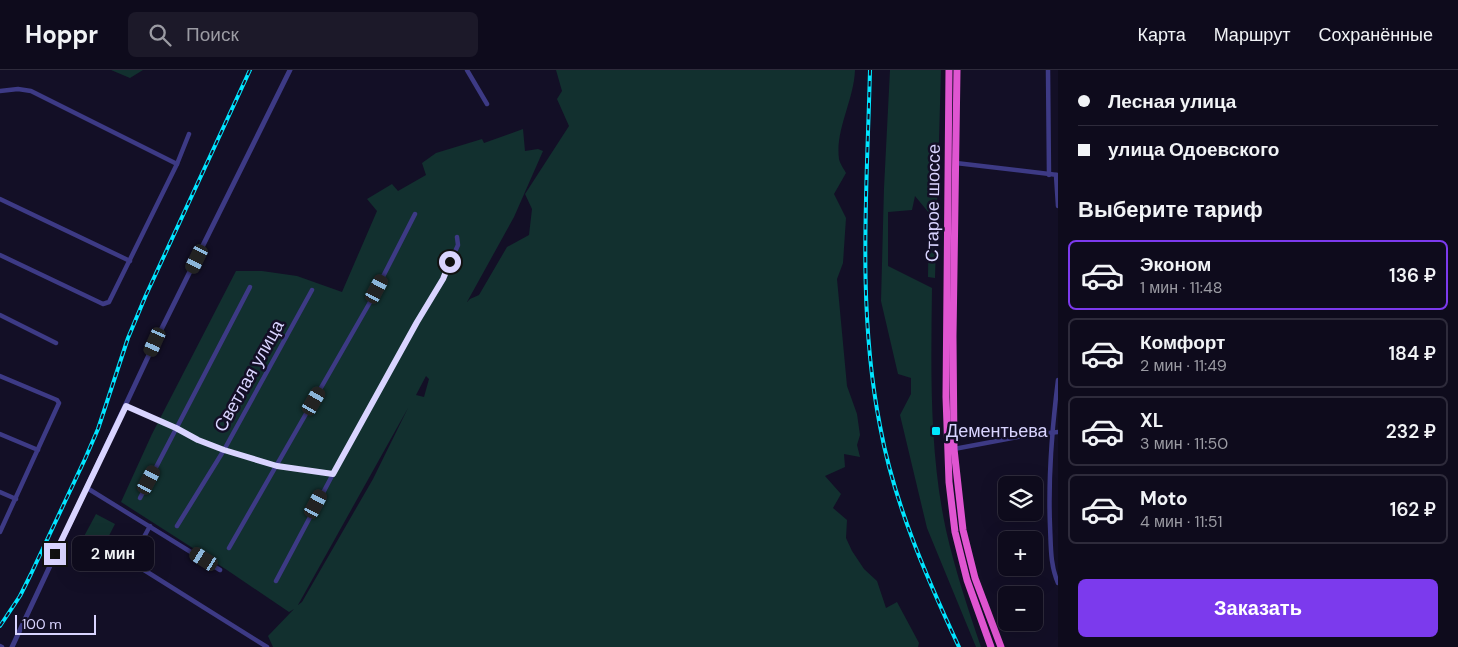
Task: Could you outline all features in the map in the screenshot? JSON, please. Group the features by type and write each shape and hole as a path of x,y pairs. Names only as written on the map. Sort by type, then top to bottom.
{"highway":[{"name":"Старое шоссе","path":"949,70 950,337"},
{"name":"Старое шоссе","path":"950,337 957,70"},
{"path":"950,337 947,442 949,482 955,532 967,580 991,647"},
{"path":"950,337 954,449 964,530 975,578 1001,647"}],"street":[{"path":"12,647 155,342 290,70"},
{"path":"467,70 487,104"},
{"path":"1048,70 1049,175"},
{"path":"0,91 18,89 32,91 177,164"},
{"path":"0,255 103,304 109,302 177,164 189,134"},
{"path":"956,163 1057,175 1058,206"},
{"path":"0,199 130,261"},
{"path":"229,548 369,304 415,214"},
{"path":"276,581 417,322 443,279 458,245 457,236"},
{"path":"140,498 250,287"},
{"name":"Светлая улица","path":"177,526 224,450 312,290"},
{"path":"0,315 56,343"},
{"path":"0,376 57,400 59,403 0,532"},
{"path":"1058,380 1050,482 1050,536 1053,569 1058,584"},
{"path":"126,406 198,440 224,450 277,466 333,474"},
{"path":"954,449 1055,432"},
{"path":"0,434 38,450"},
{"path":"87,488 220,570"},
{"path":"0,492 16,499"},
{"path":"150,526 139,546 149,553 144,570 267,647"}],"green space":[{"path":"111,70 143,70 130,78"},
{"path":"556,70 855,70 852,92 838,148 840,161 846,173 834,194 846,218 843,263 837,279 847,386 857,414 860,435 857,445 860,457 844,454 845,467 825,476 841,494 833,508 847,520 846,538 852,551 864,569 877,581 886,608 897,602 919,643 918,647 273,647 268,636 294,609 289,612 121,502 152,434 236,271 262,271 297,276 342,292 377,211 367,199 392,184 398,191 426,175 422,163 436,153 482,139 484,143 523,129 525,151 538,149 543,151 514,217 467,302 479,295 507,247 529,235 532,209 525,194 569,126 557,99 562,91","holes":["426,376 429,379 424,397 416,395","408,408 373,479 302,602 298,605"]},
{"path":"890,70 941,70 935,278 928,277 929,213 915,196 912,210 888,212 888,266 932,288 932,409 940,500 953,560 981,647 976,647 927,528 900,415 911,394 911,378 898,374 881,301"},
{"path":"96,514 115,524 94,565 74,555"}],"railway":[{"path":"0,626 20,596 85,459 98,429 128,338 146,295 250,70"},
{"path":"870,70 865,248 868,338 873,382 886,455 902,511 923,566 959,647"}],"place":[{"name":"Дементьева","path":"936,431"}],"route":[{"path":"55,554 126,406 198,440 224,450 277,466 333,474 417,322 443,279 450,262"}]}
